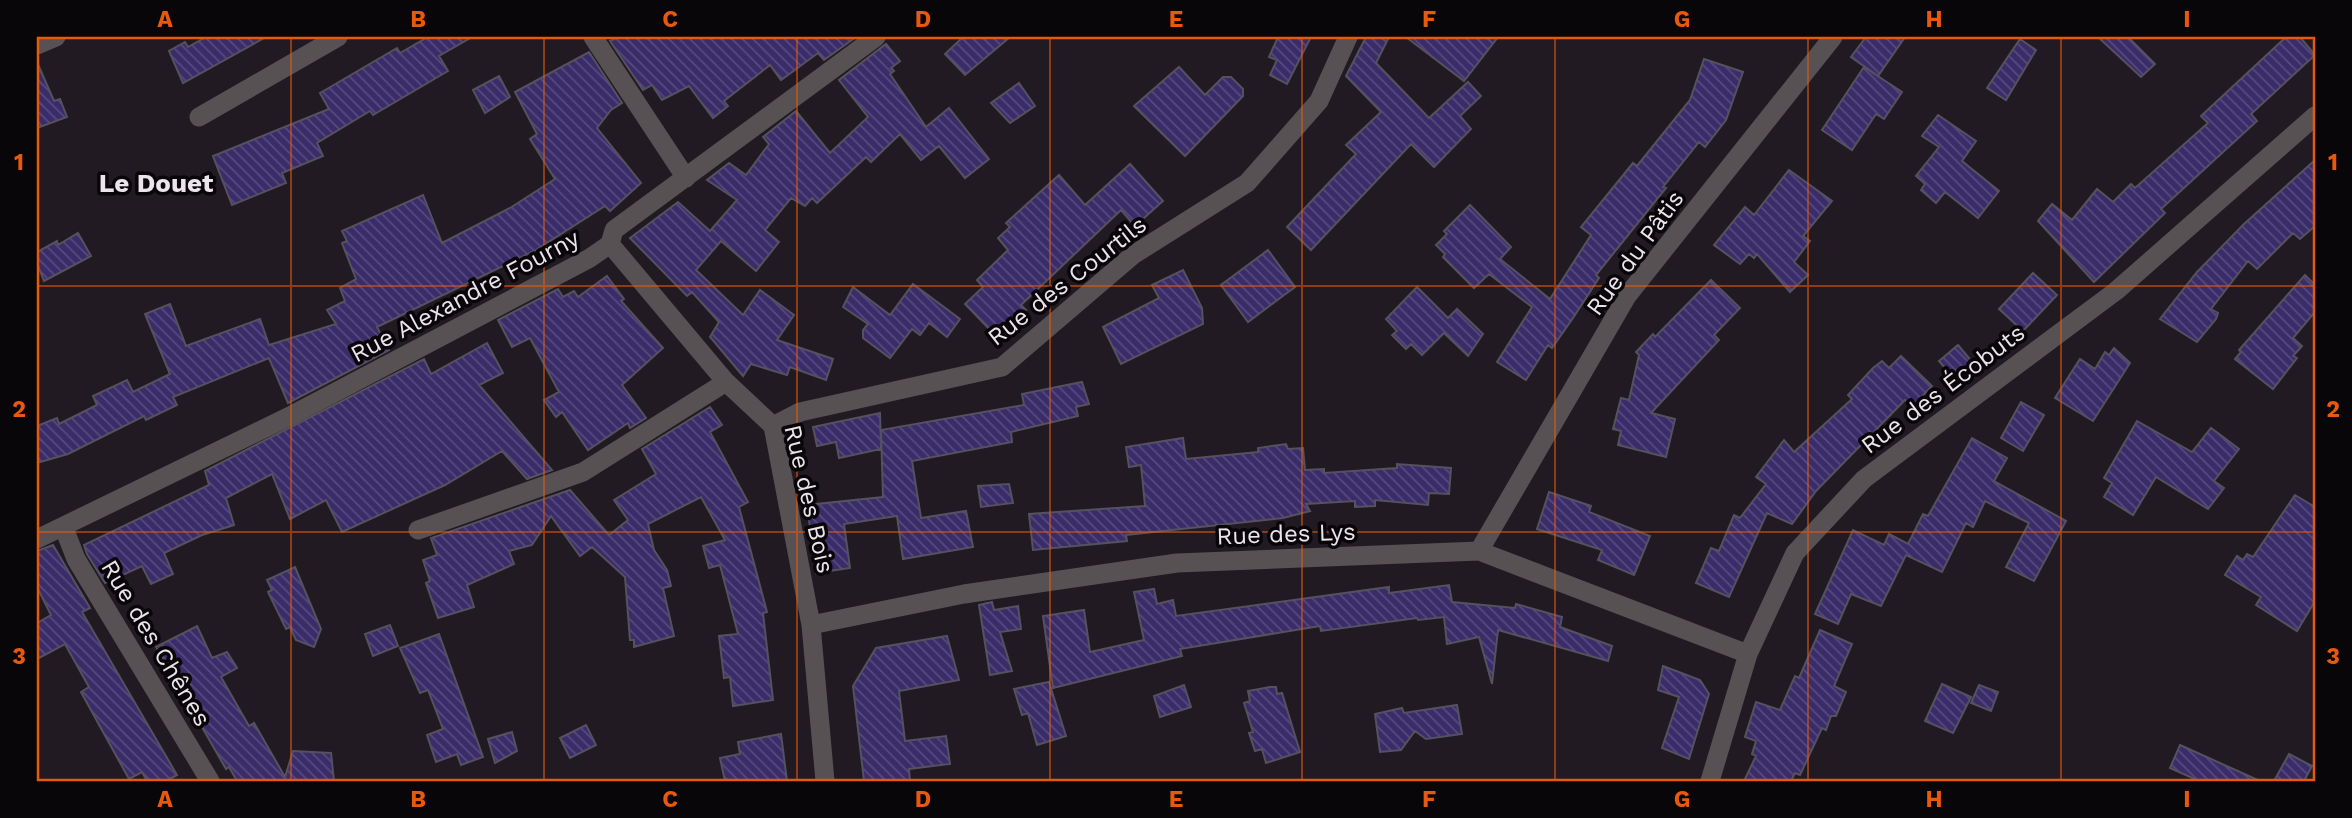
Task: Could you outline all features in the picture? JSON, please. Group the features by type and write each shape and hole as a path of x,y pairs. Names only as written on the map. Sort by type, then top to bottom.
{"street":[{"path":"37,45 56,37"},
{"path":"199,117 307,44 338,37"},
{"path":"593,37 685,178"},
{"name":"Rue Alexandre Fourny","path":"37,539 380,370 590,258 610,244 614,230 628,223 876,37"},
{"name":"Rue des Courtils","path":"773,425 800,412 1002,367 1133,256 1247,183 1319,101 1348,37"},
{"name":"Rue du Pâtis","path":"1479,551 1627,296 1833,37"},
{"name":"Rue des Écobuts","path":"1710,781 1748,654 1795,553 1864,479 2116,292 2315,116"},
{"name":"Rue des Bois","path":"610,244 726,382 773,425 811,625 825,781"},
{"path":"418,530 583,472 726,382"},
{"name":"Rue des Chênes","path":"64,528 76,559 210,781"},
{"name":"Rue des Lys","path":"811,625 964,594 1177,563 1479,551 1748,654"}],"building":[{"path":"206,37 266,37 183,83 169,51 185,42 188,47"},
{"path":"428,37 472,37 439,56 448,71 373,115 370,111 317,143 323,156 282,173 286,183 232,205 213,156 329,109 320,93 397,48 400,53"},
{"path":"618,37 856,37 824,60 818,53 781,80 770,65 724,101 728,106 713,118 689,86 662,100 652,85 643,90 610,41"},
{"path":"963,37 1010,37 965,75 945,54"},
{"path":"1278,37 1311,37 1287,84 1270,75 1277,60 1269,57"},
{"path":"1366,37 1389,37 1376,63 1429,118 1468,82 1481,96 1460,116 1471,129 1434,167 1411,144 1311,250 1287,227 1356,154 1346,145 1381,112 1346,76"},
{"path":"1406,37 1498,37 1464,81"},
{"path":"1866,37 1905,37 1878,76 1851,57"},
{"path":"2098,37 2128,37 2155,64 2141,77"},
{"path":"2286,37 2300,37 2315,55 2251,114 2257,121 2161,209 2165,213 2094,282 2038,221 2052,204 2072,220 2097,189 2113,202 2131,184 2135,188 2208,123 2201,116"},
{"path":"2020,39 2036,50 2006,100 1987,88"},
{"path":"886,44 900,61 891,68 894,71 890,74 926,127 949,108 989,159 965,178 939,146 921,160 900,134 871,162 866,157 817,203 812,198 805,206 791,198 765,230 779,242 756,271 721,241 696,270 743,315 760,290 794,315 777,340 833,359 826,380 790,367 787,375 751,364 743,376 710,337 719,322 692,292 687,296 630,238 678,202 710,231 737,200 707,180 729,163 746,175 769,144 763,137 796,111 830,153 868,117 839,80"},
{"path":"589,52 622,103 611,110 597,128 641,183 610,211 605,206 534,251 377,327 389,350 288,403 269,358 173,397 177,405 146,420 144,416 68,454 37,463 37,426 57,418 59,424 97,405 93,396 127,380 133,392 170,374 145,314 170,304 186,346 260,319 269,345 336,324 327,310 345,301 340,288 356,279 342,243 347,241 342,231 423,195 442,243 510,208 555,179 530,139 537,134 515,92"},
{"path":"1704,59 1743,72 1726,120 1705,147 1699,142 1663,187 1666,188 1596,275 1599,278 1573,318 1552,348 1548,345 1526,380 1497,362 1532,307 1489,274 1474,288 1443,257 1445,254 1436,245 1447,234 1444,231 1470,205 1511,247 1500,259 1550,299 1591,235 1581,227 1633,163 1637,166 1690,100"},
{"path":"37,62 54,101 60,99 67,117 37,128"},
{"path":"1179,67 1205,95 1223,77 1231,77 1243,89 1243,96 1185,156 1134,106"},
{"path":"1864,67 1902,92 1884,119 1876,114 1852,150 1822,130"},
{"path":"499,76 510,97 485,113 473,90"},
{"path":"1019,83 1035,106 1010,123 991,103"},
{"path":"1938,115 1976,141 1962,161 1999,191 1978,218 1945,192 1936,203 1921,190 1925,184 1916,176 1939,147 1922,136"},
{"path":"2315,160 2315,226 2300,239 2293,233 2257,269 2248,261 2211,309 2218,313 2216,319 2197,342 2160,319 2197,272 2244,224"},
{"path":"1130,164 1163,201 1135,226 1121,210 1021,305 1026,310 997,337 965,304 983,287 977,280 1008,250 998,238 1010,227 1006,223 1059,175 1085,205"},
{"path":"1789,170 1832,201 1803,236 1810,241 1794,262 1808,275 1790,292 1757,254 1754,258 1749,254 1740,264 1714,245 1745,207 1754,215"},
{"path":"78,233 91,256 44,281 37,263 37,252 57,241 58,245"},
{"path":"1268,250 1295,287 1248,322 1221,285"},
{"path":"1183,270 1202,308 1203,324 1121,364 1103,327 1159,298 1152,285"},
{"path":"2033,273 2057,295 2023,331 1999,309"},
{"path":"2305,275 2315,285 2315,312 2293,338 2302,346 2293,356 2297,358 2273,389 2235,359 2241,352 2239,350"},
{"path":"607,276 624,299 621,301 663,348 622,385 646,418 630,428 628,423 588,450 562,412 556,417 544,400 559,392 530,338 512,347 498,320 558,289 563,297 574,291 578,297"},
{"path":"1711,280 1740,308 1714,335 1719,340 1651,413 1675,419 1666,457 1618,445 1621,431 1613,429 1621,398 1629,400 1639,355 1636,352 1653,334 1655,337"},
{"path":"913,284 960,319 947,337 929,323 920,335 912,329 890,358 863,338 863,330 868,324 843,307 853,287 890,315"},
{"path":"1417,287 1448,318 1457,309 1483,334 1468,356 1444,333 1422,355 1411,344 1406,349 1392,335 1397,331 1386,319"},
{"path":"487,343 503,373 479,385 552,470 527,479 502,451 445,485 342,532 326,500 290,519 272,474 226,498 234,525 202,535 164,553 173,574 151,584 142,566 105,583 87,554 84,545 209,485 205,471 424,359 431,374"},
{"path":"1958,345 1973,363 1955,379 1939,361"},
{"path":"2114,348 2130,363 2093,421 2055,398 2080,359 2095,369 2105,352 2109,355"},
{"path":"1901,356 1932,386 1912,407 1905,400 1816,491 1792,524 1767,513 1729,597 1696,583 1711,548 1719,551 1734,515 1740,518 1766,484 1756,477 1784,440 1794,452 1852,399 1848,395 1873,368 1882,361 1889,368"},
{"path":"1082,382 1089,404 1076,407 1078,416 1011,432 1012,442 912,461 921,518 966,511 973,547 903,559 897,516 844,524 850,568 816,573 807,505 883,497 881,430 1024,405 1022,394"},
{"path":"2021,402 2044,415 2023,451 2001,438"},
{"path":"710,407 722,425 710,432 748,502 739,507 767,612 763,613 773,700 733,706 730,677 724,678 719,636 738,634 720,565 709,568 703,546 725,540 701,497 648,524 654,550 667,570 671,586 663,588 674,636 634,647 634,640 630,640 625,577 592,547 580,556 551,516 532,545 509,551 514,564 467,585 474,607 438,618 426,583 430,581 423,560 437,555 431,538 570,490 609,535 628,520 614,500 656,474 642,449"},
{"path":"880,413 881,449 839,458 836,442 817,446 813,427"},
{"path":"2137,421 2192,452 2211,428 2239,449 2214,481 2224,488 2208,509 2156,477 2133,515 2104,497 2112,483 2104,478"},
{"path":"1183,438 1186,459 1258,452 1258,448 1286,444 1288,449 1303,448 1305,470 1324,469 1324,473 1397,468 1397,464 1451,468 1449,494 1429,493 1428,505 1375,500 1375,506 1355,507 1355,501 1306,504 1310,511 1283,518 1126,535 1127,541 1033,550 1029,514 1145,506 1141,465 1129,467 1126,447"},
{"path":"1972,438 2007,458 1994,481 2066,521 2034,581 2006,567 2029,523 1985,501 1973,527 1966,523 1942,572 1906,555 1881,606 1851,594 1838,624 1815,614 1853,530 1884,545 1889,534 1908,544 1923,514 1928,516"},
{"path":"1009,484 1013,503 981,507 978,486"},
{"path":"1549,492 1591,506 1589,512 1650,536 1634,575 1598,560 1602,550 1537,529"},
{"path":"2295,495 2315,507 2315,601 2297,631 2256,605 2261,597 2225,575 2237,556 2243,560 2247,554 2253,557"},
{"path":"53,545 90,608 82,612 177,775 166,781 147,781 142,772 129,779 81,692 89,687 65,644 37,659 37,623 51,615 37,587 37,551"},
{"path":"295,567 321,629 314,647 296,640 290,627 286,629 268,592 272,590 267,580"},
{"path":"1449,585 1452,602 1515,608 1516,604 1562,617 1560,627 1612,646 1608,661 1498,630 1492,684 1479,637 1447,644 1444,617 1417,618 1321,631 1320,626 1180,649 1182,656 1053,688 1043,616 1084,610 1090,652 1144,640 1134,592 1154,589 1157,604 1173,600 1176,616 1389,587 1389,593"},
{"path":"992,602 994,610 1018,606 1021,629 1000,632 1012,671 990,675 979,605"},
{"path":"390,625 398,646 373,656 365,634"},
{"path":"197,626 212,658 227,652 237,668 221,677 249,726 254,723 285,777 293,751 331,753 334,781 237,781 229,767 226,769 156,647"},
{"path":"1820,630 1852,644 1834,686 1846,692 1836,716 1831,716 1826,730 1822,728 1800,775 1795,773 1791,781 1744,781 1756,756 1752,754 1756,741 1745,737 1756,702 1780,710 1795,676 1799,678"},
{"path":"439,634 483,757 461,765 457,754 436,762 427,735 443,729 428,690 420,693 400,648"},
{"path":"947,636 959,680 899,691 905,741 946,736 950,764 909,769 910,781 864,781 853,686 876,648"},
{"path":"1663,666 1700,680 1709,694 1689,759 1662,748 1679,697 1658,690"},
{"path":"1049,682 1066,736 1037,745 1028,713 1022,715 1014,689"},
{"path":"1942,684 1971,697 1953,733 1925,721"},
{"path":"1184,685 1191,707 1160,717 1154,696"},
{"path":"1979,685 1998,692 1991,711 1971,703"},
{"path":"1276,687 1277,694 1282,693 1300,752 1266,763 1262,749 1255,751 1249,733 1253,732 1244,703 1250,701 1248,691"},
{"path":"1457,705 1462,734 1426,739 1415,731 1401,750 1380,752 1375,714 1402,708 1404,713"},
{"path":"586,725 596,745 570,758 560,738"},
{"path":"512,732 517,751 495,763 488,739"},
{"path":"781,734 787,781 725,781 720,758 740,754 738,742"},
{"path":"2180,745 2260,781 2199,781 2170,768"},
{"path":"2289,754 2312,766 2304,781 2274,781"}],"district":[{"name":"Le Douet","path":"156,183"}]}
